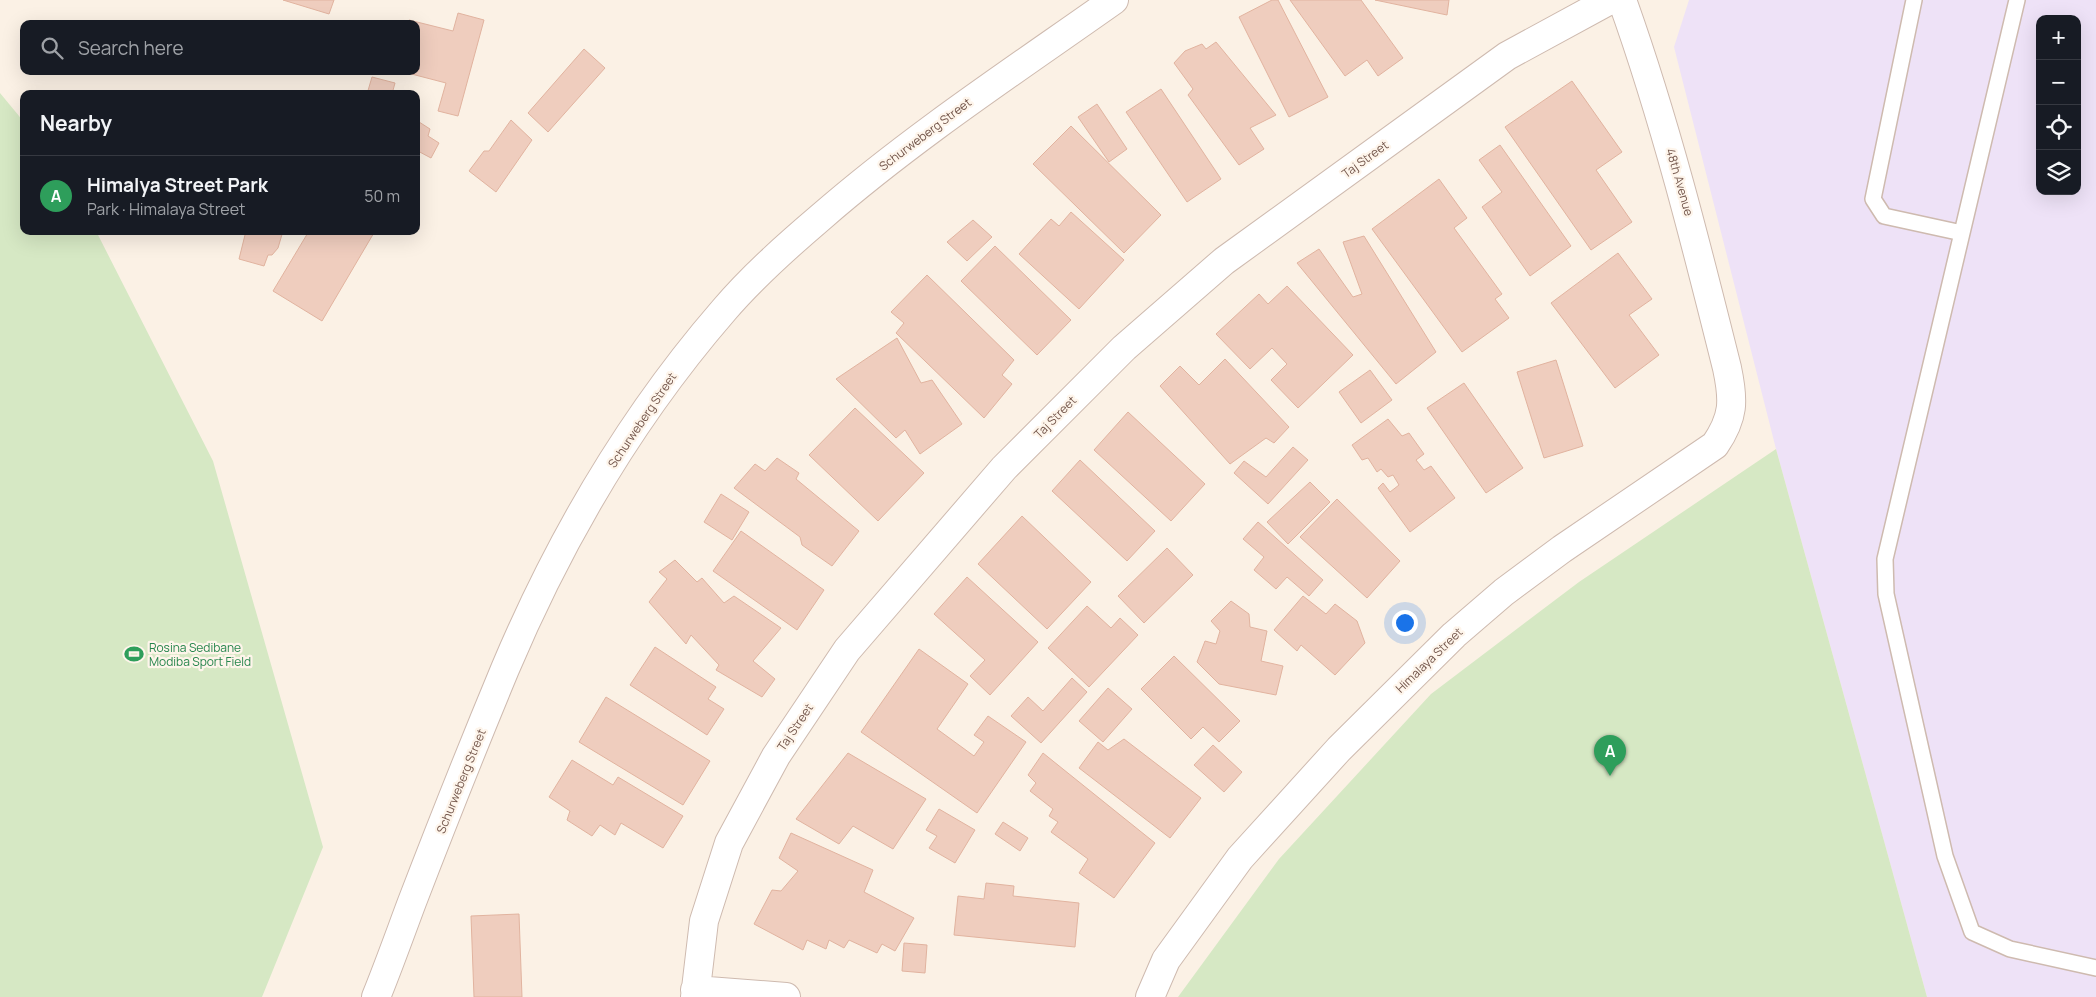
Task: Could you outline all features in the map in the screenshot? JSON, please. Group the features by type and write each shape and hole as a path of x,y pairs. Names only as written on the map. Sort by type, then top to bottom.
{"street":[{"name":"Schurweberg Street","path":"376,997 397,948 412,903 506,667 554,563 599,484 662,387 725,308 787,246 858,184 945,118 1114,0"},
{"name":"Taj Street","path":"695,994 704,921 729,843 776,756 847,650 1004,468 1124,348 1224,261 1507,56 1610,0"},
{"name":"48th Avenue","path":"1622,0 1644,62 1688,210 1727,368"},
{"name":"Himalaya Street","path":"1150,997 1166,960 1240,858 1339,749 1454,634 1504,592 1562,549 1715,445 1728,427 1732,410 1732,391 1727,368"},
{"path":"695,994 786,997"}],"lane":[{"path":"1914,0 1873,199 1884,216 1962,233"},
{"path":"2017,0 1885,559 1886,594 1946,856 1972,932 2010,949 2096,968"}],"shaded area":[{"path":"1689,0 2096,0 2096,997 1927,997 1776,449 1674,47"}],"green space":[{"name":"Rosina Sedibane Modiba Sport Field","path":"0,93 20,117 20,235 98,235 213,461 323,847 262,997 0,997"},
{"path":"1776,449 1927,997 1178,997 1279,859 1431,694 1579,582"}],"building":[{"path":"283,0 334,0 329,14"},
{"path":"1272,0 1278,0 1328,97 1289,117 1239,17"},
{"path":"1290,0 1361,0 1403,58 1378,76 1367,60 1345,76"},
{"path":"1375,0 1449,0 1447,15"},
{"path":"458,13 484,20 458,116 438,111 446,83 415,75 420,75 420,23 453,31"},
{"path":"1216,42 1276,115 1250,128 1264,149 1239,165 1188,95 1193,89 1174,63 1185,51 1202,44 1206,49"},
{"path":"584,49 605,68 548,132 528,113"},
{"path":"372,77 395,83 393,90 368,90"},
{"path":"1572,81 1622,152 1596,170 1632,222 1591,250 1505,127"},
{"path":"1161,89 1221,179 1187,202 1126,112"},
{"path":"1097,104 1127,149 1109,162 1078,117"},
{"path":"511,120 532,140 496,192 469,171 484,151 489,151"},
{"path":"420,123 430,129 428,136 439,143 431,158 420,152"},
{"path":"1071,126 1161,215 1124,253 1033,164"},
{"path":"1500,145 1571,246 1530,276 1482,207 1502,192 1479,160"},
{"path":"1439,179 1467,218 1454,228 1502,294 1495,299 1509,318 1462,352 1372,229"},
{"path":"1071,212 1124,260 1079,309 1019,254 1051,219 1059,226"},
{"path":"973,220 992,237 967,261 947,242"},
{"path":"245,235 282,235 278,248 272,255 268,255 264,266 239,259"},
{"path":"307,235 373,235 322,321 273,291"},
{"path":"1364,236 1436,352 1396,384 1297,263 1319,249 1353,297 1362,294 1343,242"},
{"path":"995,246 1071,320 1037,355 961,281"},
{"path":"1618,253 1652,299 1629,315 1659,355 1615,388 1551,303"},
{"path":"927,275 1014,360 1002,375 1012,384 984,418 896,333 904,323 891,312"},
{"path":"1287,286 1353,355 1298,408 1271,380 1287,364 1272,348 1250,369 1216,334 1259,294 1268,304"},
{"path":"897,338 921,383 932,380 962,424 920,454 905,430 896,438 836,379"},
{"path":"1225,359 1289,427 1274,443 1266,438 1230,464 1160,386 1180,366 1199,385"},
{"path":"1556,360 1583,446 1544,458 1517,372"},
{"path":"1370,370 1392,400 1361,423 1339,392"},
{"path":"1464,383 1523,468 1486,493 1427,408"},
{"path":"855,408 924,473 878,521 809,455"},
{"path":"1128,412 1205,484 1171,521 1094,450"},
{"path":"1388,419 1402,436 1409,433 1424,454 1416,460 1424,470 1431,466 1455,498 1410,532 1378,488 1383,483 1390,492 1399,485 1393,475 1388,477 1381,469 1377,472 1368,458 1362,460 1352,445"},
{"path":"1293,447 1308,460 1268,504 1234,473 1244,461 1266,477"},
{"path":"777,458 799,473 796,479 859,531 832,566 802,545 800,537 734,488 755,464 765,471"},
{"path":"1080,460 1155,531 1127,561 1052,491"},
{"path":"1310,482 1330,502 1288,544 1267,522"},
{"path":"721,494 749,512 732,540 704,522"},
{"path":"1337,499 1400,561 1367,598 1300,537"},
{"path":"1022,516 1091,582 1047,629 978,564"},
{"path":"1258,522 1323,580 1309,596 1287,577 1276,589 1254,570 1264,557 1243,539"},
{"path":"741,531 824,590 797,630 713,571"},
{"path":"1167,548 1193,575 1144,623 1118,596"},
{"path":"675,560 697,582 702,578 724,603 734,596 781,628 753,661 775,679 762,697 716,670 719,665 691,635 686,644 649,602 667,579 659,572"},
{"path":"967,577 1038,642 990,695 970,676 985,660 934,614"},
{"path":"1303,596 1326,614 1335,604 1357,621 1365,643 1335,675 1301,645 1297,651 1274,630"},
{"path":"1231,601 1249,614 1250,627 1267,631 1261,661 1283,666 1276,695 1219,684 1197,662 1205,641 1216,644 1220,631 1211,621"},
{"path":"1087,606 1111,628 1120,618 1138,635 1089,687 1048,648"},
{"path":"655,647 716,687 708,699 724,709 707,735 630,685"},
{"path":"919,649 968,684 937,729 974,756 984,742 974,735 988,716 1026,742 977,813 861,732"},
{"path":"1174,656 1240,721 1219,742 1203,727 1191,739 1141,689"},
{"path":"1072,678 1087,692 1041,743 1011,716 1028,697 1043,711"},
{"path":"1108,688 1132,709 1103,742 1079,721"},
{"path":"606,697 710,761 683,805 579,742"},
{"path":"1124,739 1201,798 1170,838 1079,768 1098,742 1108,750"},
{"path":"1213,745 1242,772 1224,792 1194,765"},
{"path":"848,753 926,799 893,849 853,826 839,844 796,819"},
{"path":"1043,753 1155,843 1114,898 1079,873 1088,859 1051,832 1058,822 1049,816 1053,809 1030,791 1036,783 1028,775"},
{"path":"572,760 613,785 618,777 683,816 663,848 621,823 615,835 600,825 592,836 567,820 570,811 549,797"},
{"path":"939,809 975,830 955,863 929,848 937,836 926,830"},
{"path":"1003,822 1028,838 1020,851 995,834"},
{"path":"791,833 873,870 864,892 914,918 895,951 882,944 877,953 849,940 844,948 829,940 826,949 807,940 803,950 754,924 772,890 781,891 798,871 779,858"},
{"path":"986,883 1014,886 1013,896 1079,903 1075,947 954,935 958,896 984,899"},
{"path":"519,914 522,997 474,997 471,916"},
{"path":"904,943 927,945 925,973 902,971"}],"place":[{"name":"Rosina Sedibane Modiba Sport Field","path":"134,654"},
{"name":"Himalya Street Park","path":"1610,776"}]}
